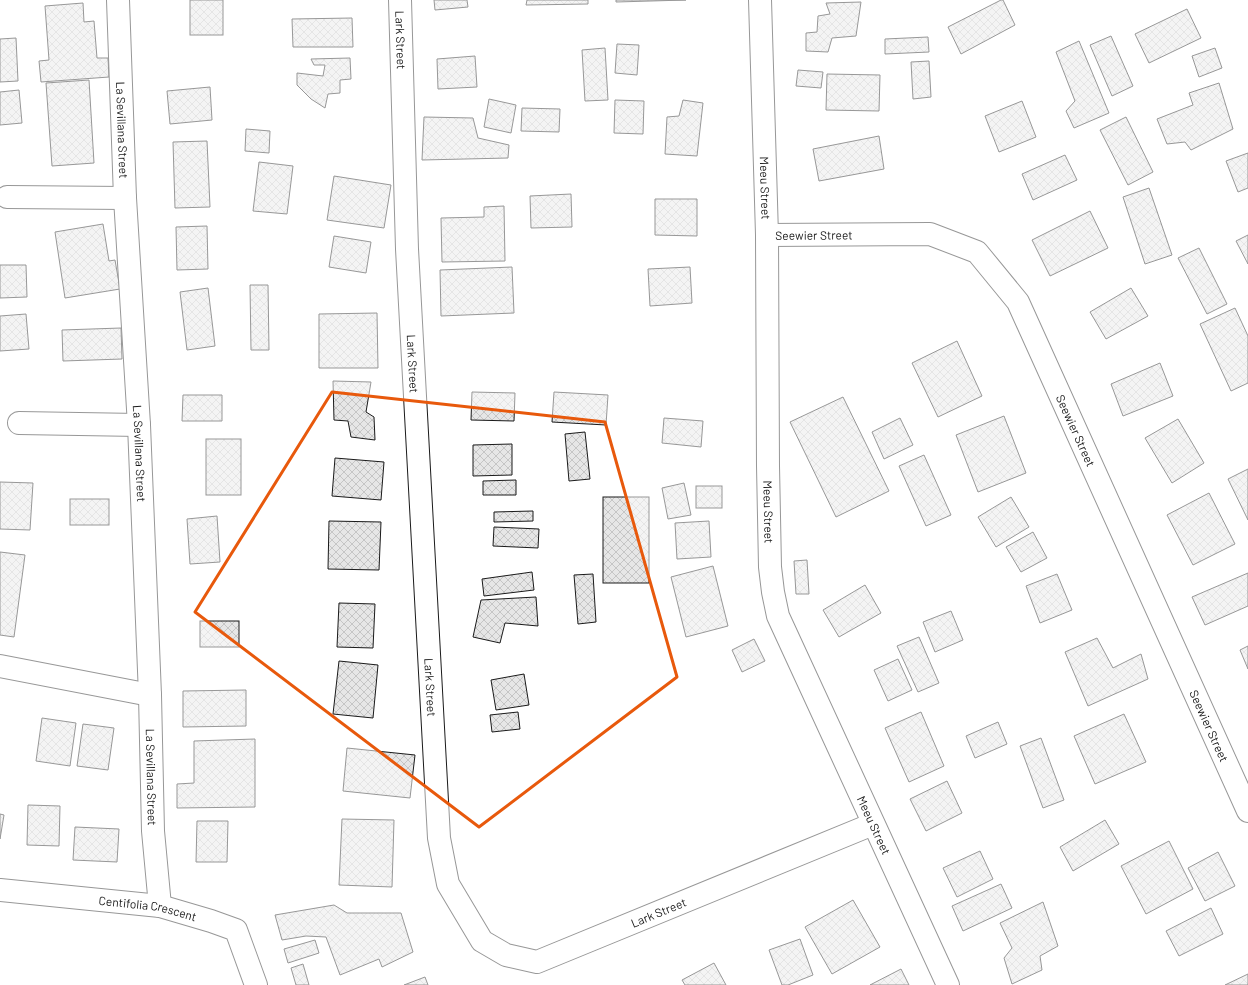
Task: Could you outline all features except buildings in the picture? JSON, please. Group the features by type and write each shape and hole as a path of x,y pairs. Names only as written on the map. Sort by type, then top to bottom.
{"street":[{"name":"La Sevillana Street","path":"118,0 125,198 139,425 154,831 160,906"},
{"name":"Lark Street","path":"400,0 408,264 439,838 448,884 482,941 506,956 536,962 873,824"},
{"name":"Meeu Street","path":"760,0 767,235 770,567 773,592 778,616 948,985"},
{"path":"7,197 125,198"},
{"name":"Seewier Street","path":"767,235 930,234 977,252 982,257 1018,302 1248,811"},
{"path":"19,423 139,425"},
{"path":"0,666 150,695"},
{"name":"Centifolia Crescent","path":"0,890 160,906 236,930 256,985"}],"highlighted area":[{"path":"332,392 605,422 677,677 479,827 195,612"}]}
